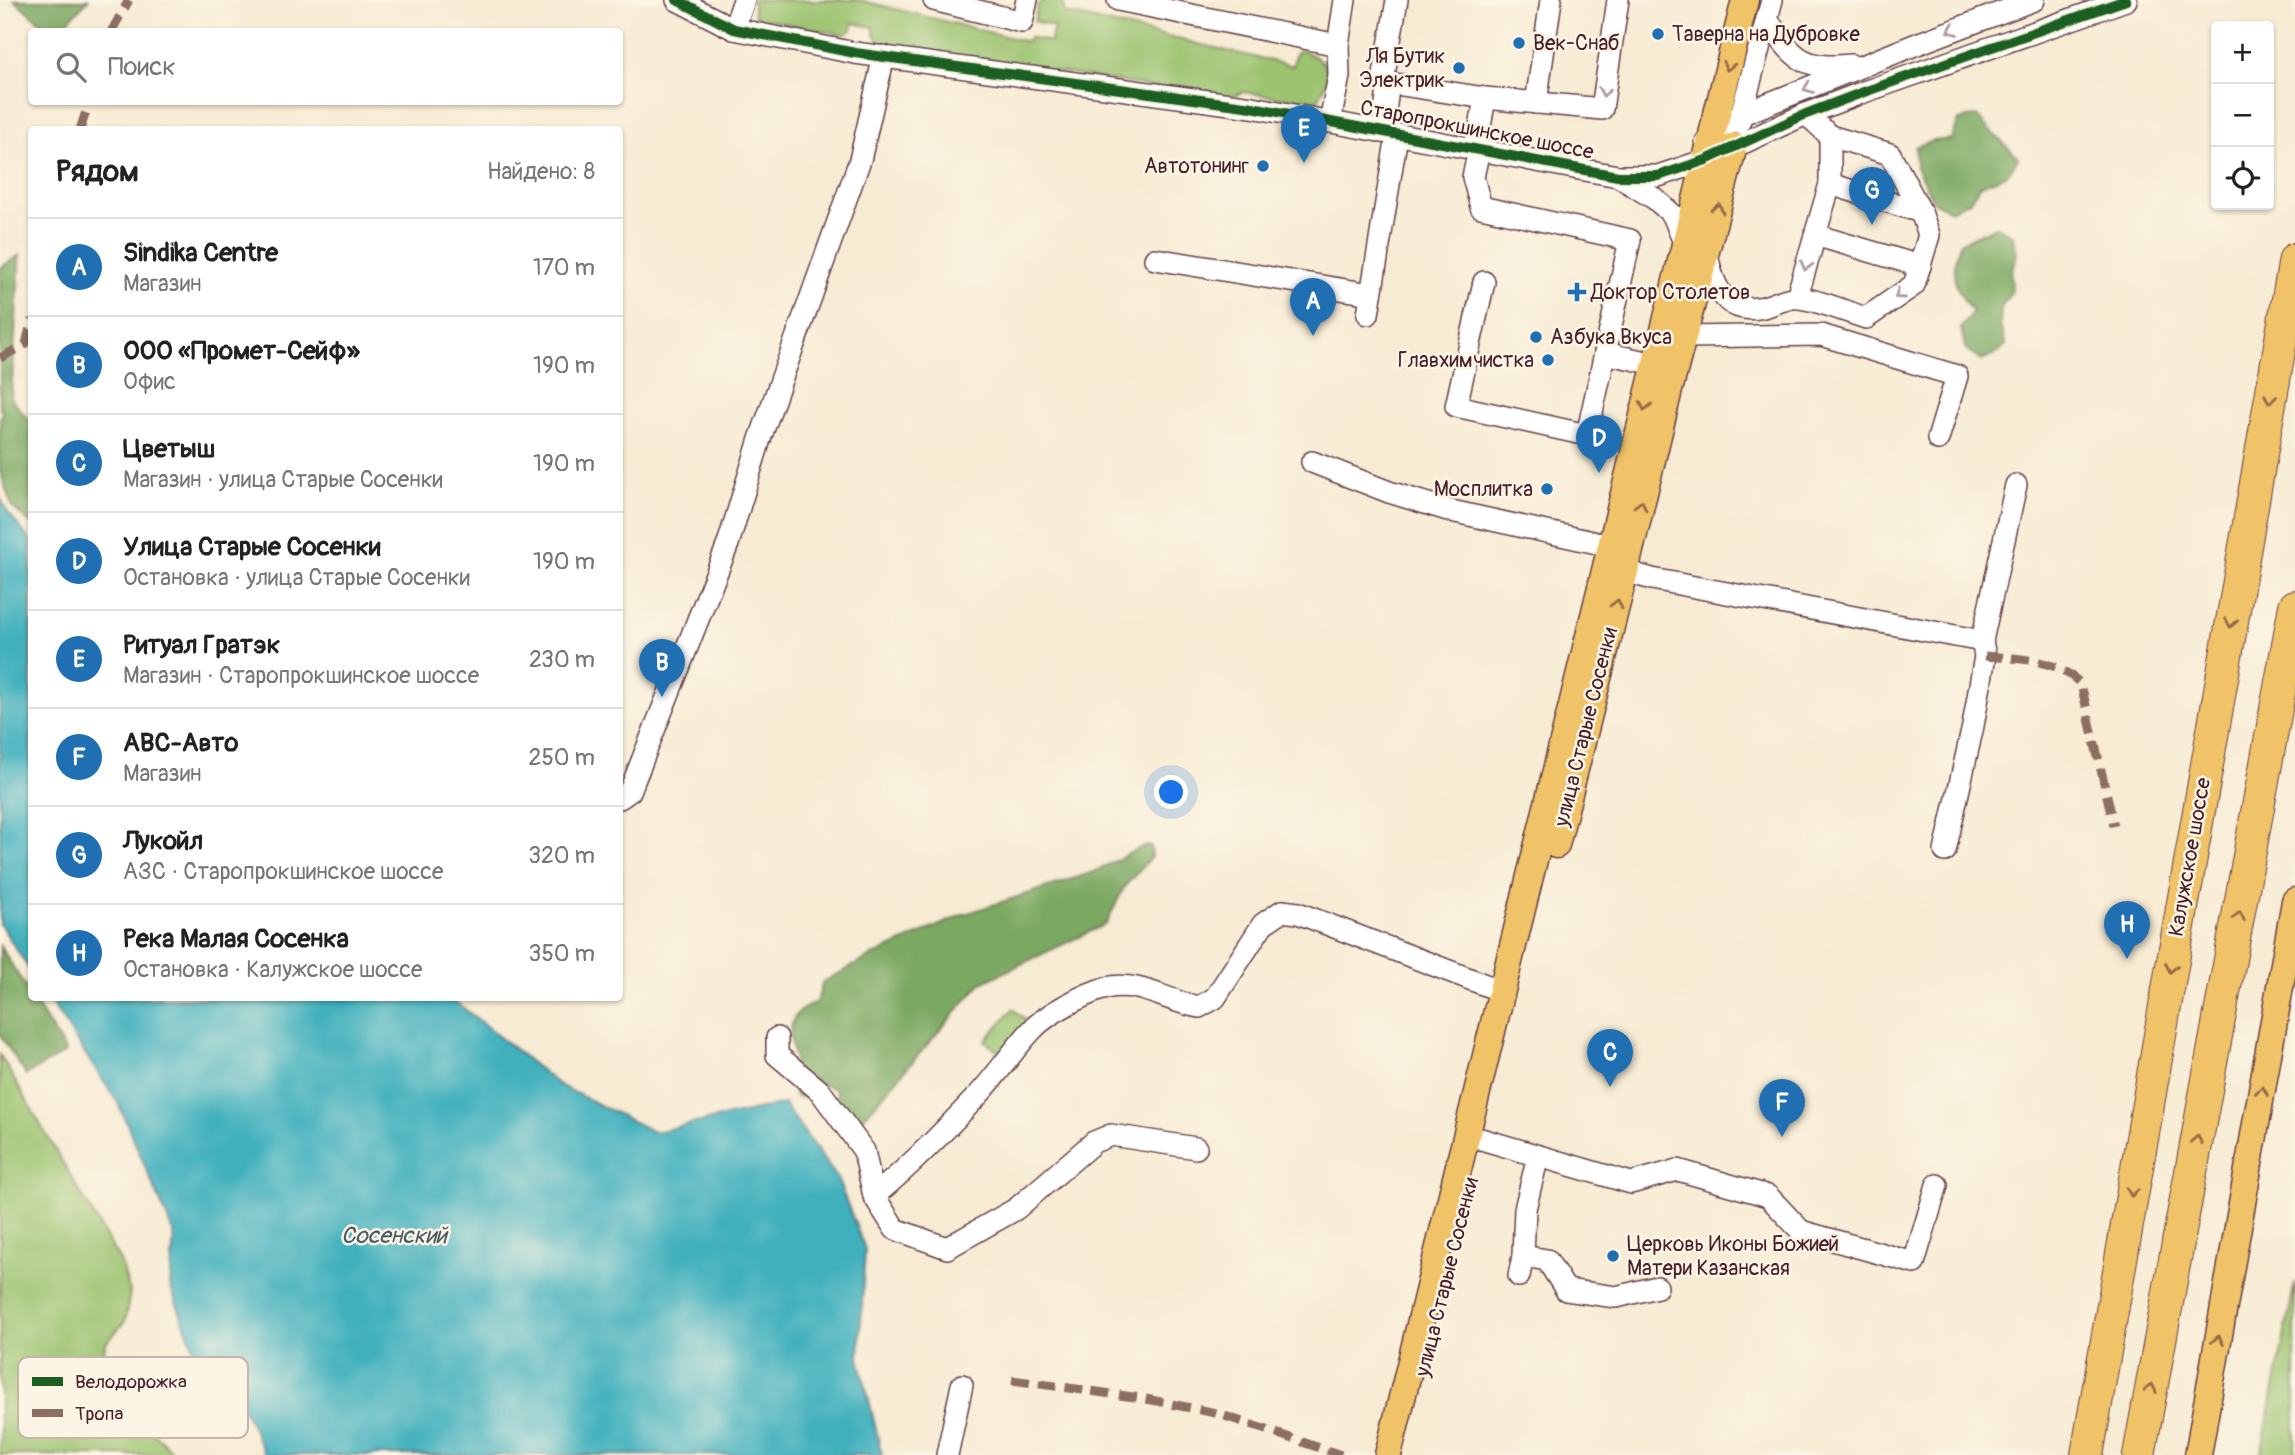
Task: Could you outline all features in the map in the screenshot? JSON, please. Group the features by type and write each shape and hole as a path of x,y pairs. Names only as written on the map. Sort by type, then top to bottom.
{"highway":[{"name":"Калужское шоссе","path":"2087,1455 2295,259"},
{"path":"2139,1455 2295,606"}],"main road":[{"name":"улица Старые Сосенки","path":"1405,1455 1481,1139 1683,337 1696,248 1745,0"},
{"name":"улица Старые Сосенки","path":"1388,1455 1656,364 1696,248"},
{"path":"2276,718 2295,646"},
{"path":"2198,1455 2295,901"}],"street":[{"name":"Старопрокшинское шоссе","path":"677,0 706,7 734,29 884,56 1252,107 1618,176 1658,176 1717,148 1861,93 2126,0"},
{"path":"734,29 744,0"},
{"path":"934,0 1022,22 1027,0"},
{"path":"1118,0 1338,45"},
{"path":"1330,122 1339,76 1338,45 1345,0"},
{"path":"1155,259 1370,304 1389,133 1389,83 1384,75 1396,0"},
{"path":"1536,103 1551,0"},
{"path":"1389,83 1485,98 1602,110 1618,0"},
{"path":"1740,116 2034,0"},
{"path":"1770,9 1787,49 1807,63 1831,67 1855,65 1917,44"},
{"name":"улица Старые Сосенки","path":"1717,148 1740,116 1770,9"},
{"path":"623,796 630,791 728,544 760,439 860,159 884,56"},
{"path":"1484,282 1456,406 1587,435 1630,240 1481,207 1473,177 1485,98"},
{"path":"1618,176 1656,200 1673,215 1726,300 1741,307 1756,309 1797,297 1866,318 1914,285 1930,234 1922,212 1890,154 1830,136 1806,114"},
{"path":"1797,297 1830,184 1830,136"},
{"path":"1830,184 1922,212"},
{"path":"1815,235 1920,266"},
{"path":"1683,337 1821,335 1957,376 1938,439"},
{"path":"1605,353 1656,364"},
{"path":"1312,462 1389,492 1451,511 1611,546"},
{"path":"1945,851 1975,715 1985,656 1982,641 2016,485"},
{"path":"1626,571 1651,579 1982,641"},
{"path":"874,1196 903,1172 983,1090 1034,1027 1069,1004 1107,988 1143,988 1183,1005 1199,1007 1215,998 1263,924 1282,911 1298,913 1501,991"},
{"path":"778,1038 777,1055 820,1091 864,1152 874,1196 895,1229 947,1248 1016,1209 1094,1142 1111,1135 1196,1148"},
{"path":"1481,1139 1631,1182 1678,1170 1768,1196 1801,1231 1914,1263 1937,1185"},
{"path":"1538,1156 1525,1209 1521,1266 1547,1260 1566,1290 1616,1297 1657,1287"},
{"path":"947,1455 962,1385"}],"green space":[{"path":"14,0 88,0 62,28 47,28"},
{"path":"752,0 859,0 1028,42 1029,37 1050,42 1054,27 1034,21 1038,5 1042,0 1064,0 1064,13 1293,66 1295,54 1304,51 1325,66 1328,77 1316,103 1243,92 1228,99 881,44 874,33 874,27 853,23 852,30 844,35 755,17"},
{"path":"1977,116 2018,158 2008,174 1979,186 1969,202 1951,210 1934,202 1916,167 1915,147 1952,139 1959,120"},
{"path":"1996,226 2013,236 2017,253 2011,273 2012,291 2001,307 2000,326 2006,345 1999,352 1981,361 1965,348 1961,328 1972,312 1957,287 1955,263 1960,243"},
{"path":"20,255 11,399 28,419 28,521 12,507 0,471 0,419 3,412 0,409 0,268"},
{"path":"1151,846 1152,856 1124,887 1106,924 981,983 859,1123 848,1124 835,1089 826,1085 807,1087 808,1097 797,1097 785,1079 795,1060 791,1025 799,1012 817,1001 823,982 870,957 962,915 1094,872 1142,847"},
{"path":"0,946 28,991 28,1001 34,1001 66,1052 26,1075 0,1035"},
{"path":"1013,1009 1030,1023 1002,1055 985,1041"},
{"path":"0,1055 120,1261 130,1292 125,1321 106,1343 102,1357 18,1357 18,1438 159,1438 176,1455 0,1455"},
{"path":"2295,1282 2295,1455 2261,1455"}],"water":[{"path":"0,497 6,510 28,537 28,967 0,924"},
{"name":"Сосенский","path":"50,1001 455,1001 559,1085 654,1132 784,1104 837,1178 865,1249 859,1358 882,1455 265,1455 248,1417 248,1357 200,1357 194,1349 170,1286 174,1234 118,1103"}],"marked path":[{"path":"113,28 129,0"},
{"path":"81,126 88,105"},
{"path":"0,358 26,344 28,336"},
{"path":"1985,656 2036,661 2060,669 2081,684 2114,826"},
{"path":"1012,1380 1141,1398 1216,1413 1341,1455"}],"cycle path":[{"path":"677,0 734,29 855,53 1252,107 1618,176 1658,176 1706,160 1806,114 1861,93 2126,0"}],"place":[{"name":"Таверна на Дубровке","path":"1658,34"},
{"name":"Век-Снаб","path":"1519,43"},
{"name":"Ля Бутик Электрик","path":"1459,68"},
{"name":"Ритуал Гратэк","path":"1304,163"},
{"name":"Автотонинг","path":"1263,166"},
{"name":"Лукойл","path":"1872,225"},
{"name":"Доктор Столетов","path":"1577,292"},
{"name":"Sindika Centre","path":"1313,336"},
{"name":"Азбука Вкуса","path":"1536,337"},
{"name":"Главхимчистка","path":"1548,360"},
{"name":"Улица Старые Сосенки","path":"1599,473"},
{"name":"Мосплитка","path":"1547,489"},
{"name":"ООО «Промет-Сейф»","path":"662,697"},
{"name":"Река Малая Сосенка","path":"2127,959"},
{"name":"Цветыш","path":"1610,1087"},
{"name":"АВС-Авто","path":"1782,1137"},
{"name":"Церковь Иконы Божией Матери Казанская","path":"1613,1256"}]}
